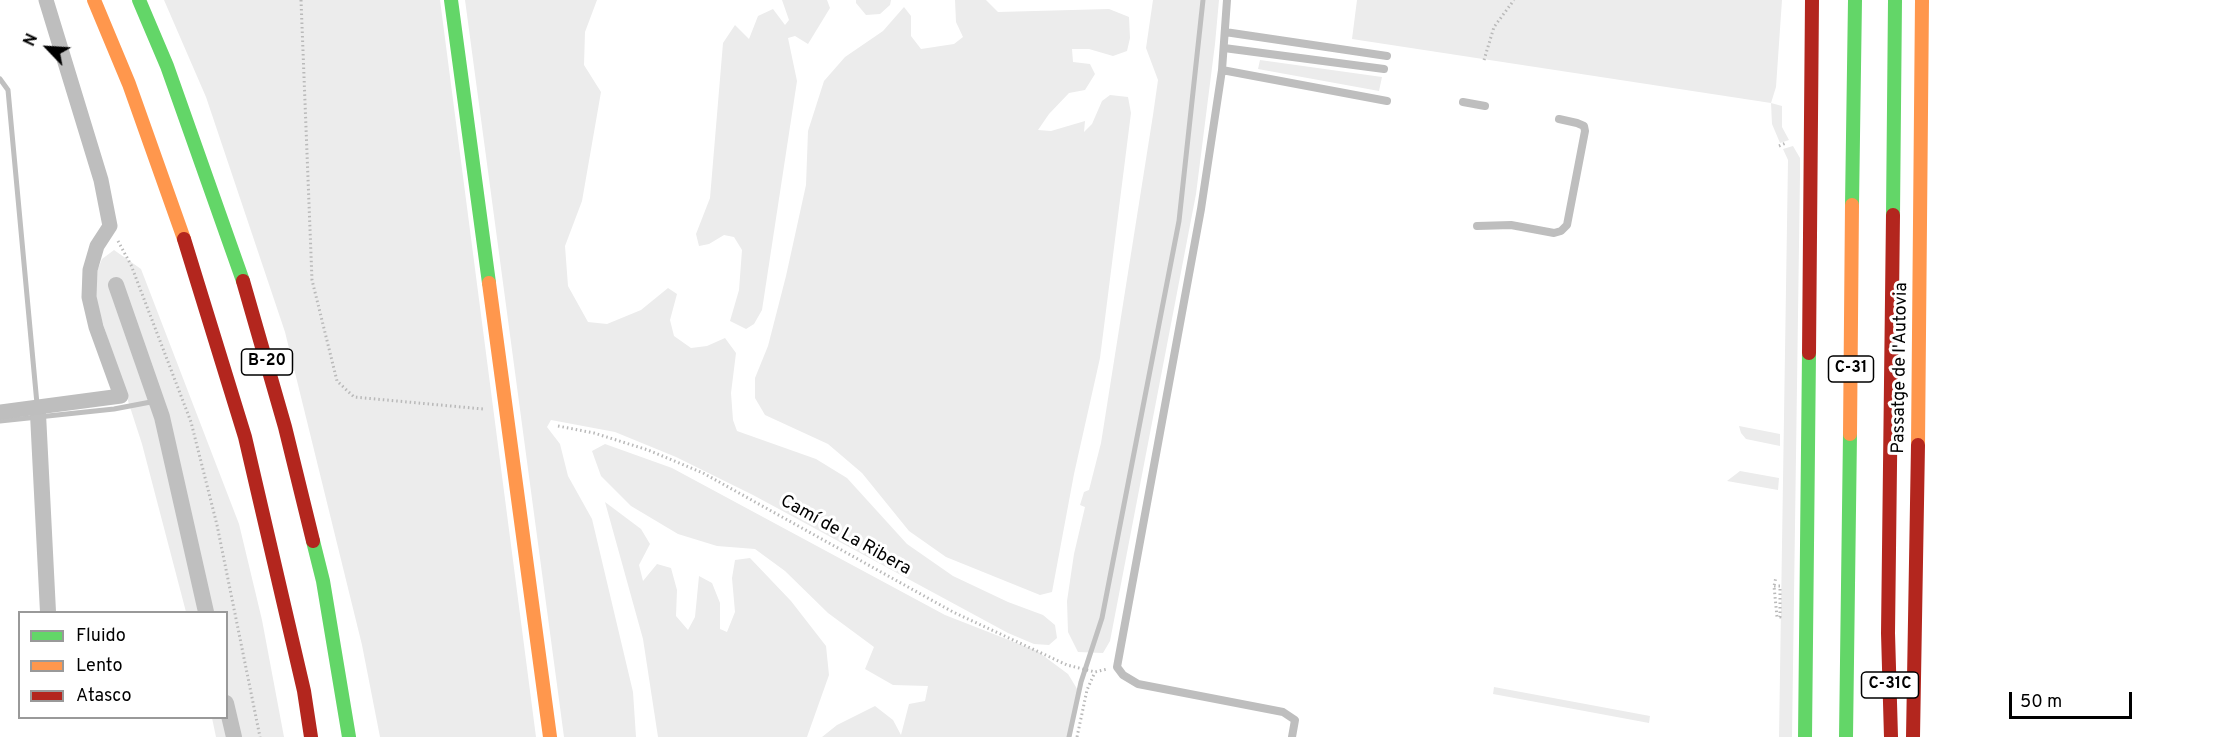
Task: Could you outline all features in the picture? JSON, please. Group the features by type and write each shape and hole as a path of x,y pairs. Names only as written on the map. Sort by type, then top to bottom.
{"main road":[{"name":"B-20","path":"94,0 129,84 191,259 245,436 304,691 309,737"},
{"name":"B-20","path":"139,0 167,66 236,257 285,427 323,581 349,737"},
{"path":"451,0 550,737"},
{"path":"1805,737 1812,0"},
{"name":"C-31","path":"1846,737 1855,0"},
{"name":"C-31","path":"1882,737 1888,633 1896,0"},
{"name":"Passatge de l'Autovia","path":"1912,737 1922,210 1919,162 1922,0"},
{"name":"C-31C","path":"1888,633 1891,737"}],"street":[{"path":"0,412 121,396 96,327 89,297 90,270 97,246 110,226 101,180 46,0"}],"lane":[{"path":"1227,0 1222,70 1201,209 1119,646 1117,667 1123,675 1138,684 1283,712 1295,720 1292,737"},
{"path":"1225,32 1387,56"},
{"path":"1224,48 1384,69"},
{"path":"1222,70 1387,101"},
{"path":"1463,102 1485,106"},
{"path":"1477,226 1511,225 1554,233 1562,231 1567,225 1585,131 1584,126 1558,119"}],"path":[{"path":"301,0 312,280 337,381 354,397 483,409"},
{"path":"1484,60 1494,27 1514,0"},
{"path":"1779,146 1786,143"},
{"path":"110,226 131,265 191,422 217,525 260,737"},
{"name":"Camí de La Ribera","path":"558,426 594,433 648,450 703,474 953,612 1067,665 1095,672 1117,667"},
{"path":"1774,586 1780,586 1780,617 1777,617 1774,586 1776,577"},
{"path":"1077,737 1087,690 1095,672"}],"shaded area":[{"path":"164,0 440,0 536,737 380,737 362,645 285,332 206,97"},
{"path":"465,0 597,0 585,32 584,65 601,92 582,201 565,246 568,286 588,322 607,324 641,310 668,288 677,294 670,320 674,336 691,348 707,346 725,338 736,353 731,393 733,420 737,431 816,459 847,478 907,544 953,576 1008,602 1043,615 1055,625 1057,638 1049,645 1034,644 1008,633 753,495 676,457 615,432 551,420 547,427 560,444 568,476 592,519 633,692 636,737 564,737"},
{"path":"782,0 827,0 830,8 808,44 795,36 788,38 797,81 762,310 754,324 746,329 730,321 739,290 742,250 734,237 724,235 709,244 699,246 696,234 710,198 723,43 735,25 749,39 758,16 773,9 785,25 789,20"},
{"path":"856,0 891,0 890,5 880,14 866,15"},
{"path":"955,0 986,0 998,12 1109,9 1129,17 1130,38 1127,51 1113,56 1089,49 1072,49 1073,62 1090,64 1095,74 1085,90 1069,93 1049,114 1038,130 1051,131 1085,121 1084,132 1092,124 1102,101 1110,95 1128,97 1131,113 1100,358 1074,474 1052,592 1040,595 946,557 909,531 862,473 828,444 765,415 755,398 755,378 768,346 806,185 808,131 824,81 845,57 883,31 904,7 911,16 911,36 921,49 954,44 963,37 956,22"},
{"path":"1153,0 1219,0 1215,44 1196,194 1110,641 1103,653 1078,652 1068,632 1067,601 1074,554 1085,507 1080,505 1084,492 1089,490 1101,443 1153,115 1158,80 1146,48"},
{"path":"1357,0 1782,0 1776,87 1771,103 1352,39"},
{"path":"1260,60 1382,77 1379,91 1258,69"},
{"path":"1771,103 1782,106 1782,127 1789,140 1780,143 1772,124"},
{"path":"1793,146 1800,158 1800,174 1792,737 1779,737 1788,160 1783,149"},
{"path":"114,250 141,269 239,524 262,620 284,737 216,737 212,719 228,719 228,611 186,611 142,444 94,296 96,274 102,259"},
{"path":"1739,426 1780,434 1780,446 1746,439"},
{"path":"605,444 672,468 945,615 1037,651 1068,674 1079,692 1069,737 822,737 837,725 875,706 893,720 901,735 909,704 925,701 928,686 893,685 865,669 874,647 828,613 785,571 755,549 717,546 678,534 631,506 601,476 592,451"},
{"path":"1740,471 1779,478 1778,490 1727,481"},
{"path":"605,502 641,529 650,544 639,565 643,581 657,564 671,568 677,590 676,616 688,630 695,617 699,576 712,583 720,603 720,629 727,632 735,612 732,578 735,560 750,558 791,601 826,646 829,675 807,737 658,737 643,639"},
{"path":"1494,687 1650,716 1649,723 1493,694"}],"waterway":[{"path":"1069,737 1081,682 1102,618 1179,221 1203,0"},
{"path":"0,79 8,90 37,404"},
{"path":"116,285 162,417 206,611"},
{"path":"0,421 114,409 156,401"},
{"path":"38,414 48,611"},
{"path":"228,712 234,737"}],"traffic: fast":[{"path":"139,0 167,66 243,281"},
{"path":"451,0 489,283"},
{"path":"1852,205 1855,0"},
{"path":"1893,215 1895,0"},
{"path":"1805,737 1809,353"},
{"path":"1846,737 1850,434"},
{"path":"313,541 323,581 349,737"}],"traffic: slow":[{"path":"94,0 129,84 184,239"},
{"path":"1918,445 1922,0"},
{"path":"1850,434 1852,205"},
{"path":"489,283 550,737"}],"traffic: jam":[{"path":"1809,353 1812,0"},
{"path":"1891,737 1888,633 1893,215"},
{"path":"184,239 245,437 304,691 311,737"},
{"path":"243,281 285,427 313,541"},
{"path":"1913,737 1918,445"}]}
